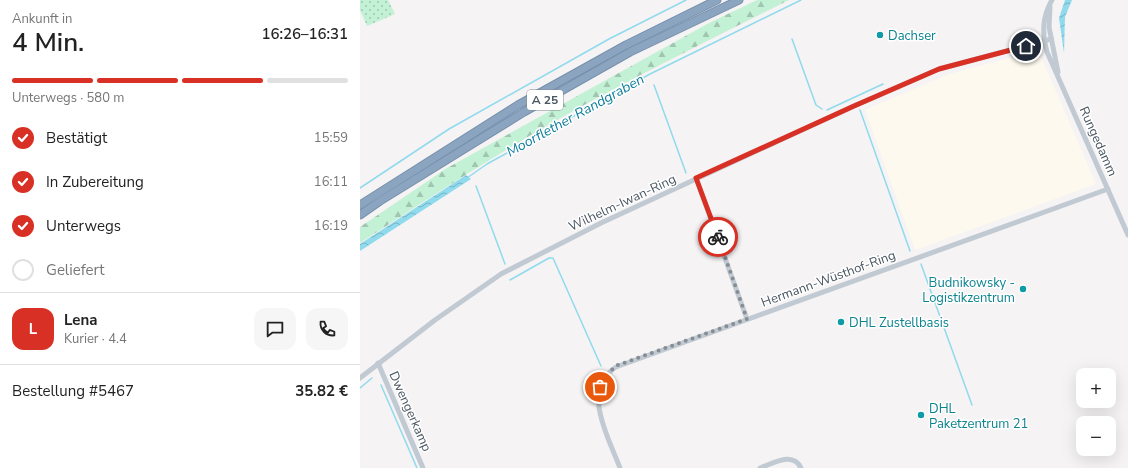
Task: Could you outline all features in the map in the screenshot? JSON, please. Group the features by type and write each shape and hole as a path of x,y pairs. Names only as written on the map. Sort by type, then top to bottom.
{"highway":[{"name":"A 25","path":"360,205 518,105 626,45 717,0"},
{"name":"A 25","path":"360,215 380,201 524,112 630,52 739,0"}],"street":[{"name":"Rungedamm","path":"1052,0 1049,27 1060,79"},
{"name":"Rungedamm","path":"1052,0 1045,15 1044,41 1049,57 1128,235"},
{"name":"Wilhelm-Iwan-Ring","path":"360,378 378,363 509,268 696,178 939,69 1051,40"},
{"path":"696,178 747,319"},
{"name":"Hermann-Wüsthof-Ring","path":"620,468 598,403 600,387 608,373 622,364 1108,189"},
{"name":"Dwengerkamp","path":"378,363 423,468"},
{"path":"760,468 786,459 793,459 799,463 801,468"}],"shaded area":[{"path":"1035,51 1039,52 1096,184 915,250 865,110 946,75"}],"green space":[{"path":"360,0 388,0 395,14 367,26 360,10"},
{"path":"757,0 789,0 639,76 550,124 478,167 360,243 360,227 447,168 709,23"}],"water":[{"path":"1065,0 1072,0 1065,17 1064,53 1059,18"},
{"path":"466,175 471,179 360,251 360,244"}],"waterway":[{"path":"360,188 449,129 609,39 686,0"},
{"name":"Moorflether Randgraben","path":"467,178 487,164 650,74 801,0"},
{"path":"792,39 816,105 822,109"},
{"path":"827,110 883,84"},
{"path":"654,85 686,173"},
{"path":"860,110 910,251"},
{"path":"476,186 505,264"},
{"path":"510,280 549,258 553,258 601,366"},
{"path":"921,264 972,405"},
{"path":"360,388 372,378"},
{"path":"381,385 417,468"}],"way so far":[{"path":"600,387 603,379 618,365 747,319 718,237"}],"place":[{"name":"Dachser","path":"880,35"},
{"name":"Budnikowsky - Logistikzentrum","path":"1023,289"},
{"name":"DHL Zustellbasis","path":"841,322"},
{"name":"DHL Paketzentrum 21","path":"921,415"}],"route":[{"path":"718,237 696,178 939,69 1026,46"}]}
